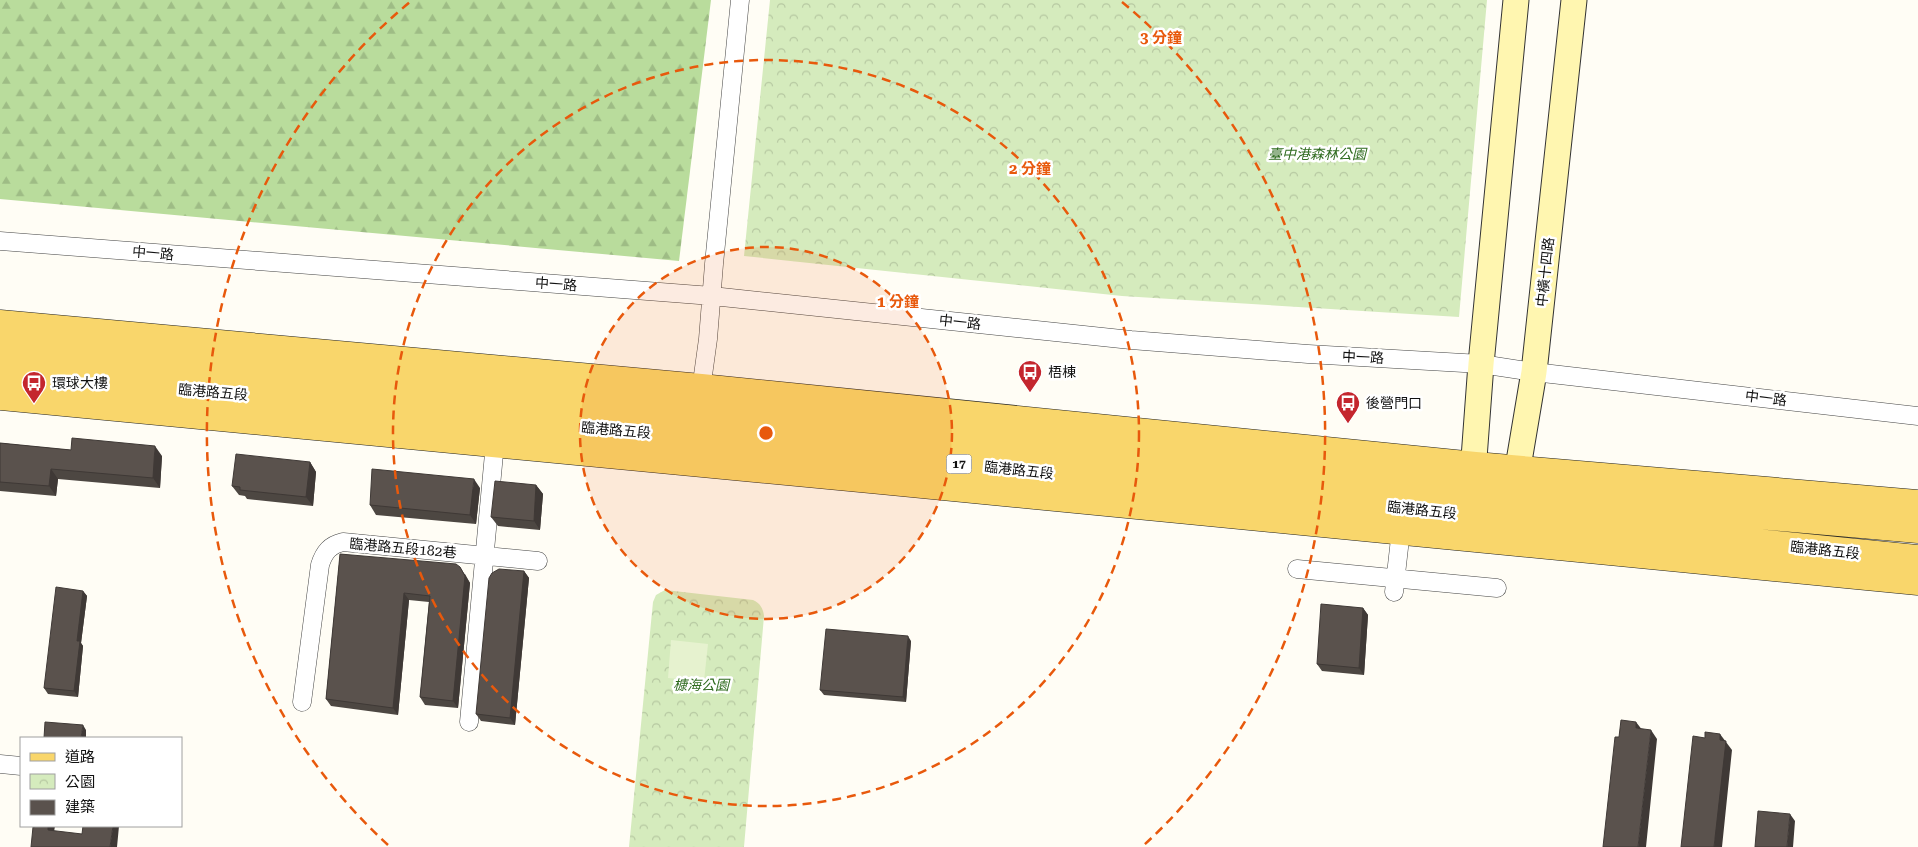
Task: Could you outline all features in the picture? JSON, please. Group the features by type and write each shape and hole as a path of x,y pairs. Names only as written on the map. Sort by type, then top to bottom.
{"main road":[{"name":"臨港路五段","path":"0,324 698,425"},
{"name":"臨港路五段","path":"0,348 698,425 1512,506 1918,559"},
{"name":"臨港路五段","path":"0,372 698,425 1512,506 1918,529"},
{"name":"臨港路五段","path":"0,396 495,443 698,425"},
{"name":"臨港路五段","path":"1512,506 1918,504"},
{"name":"臨港路五段","path":"1512,506 1918,581"}],"street":[{"path":"698,425 740,0"},
{"path":"1471,502 1481,364 1516,0"},
{"name":"中橫十四路","path":"1512,506 1534,372 1574,0"},
{"name":"中一路","path":"0,241 712,296 1131,340 1308,354 1481,364 1534,372 1918,416"},
{"path":"469,722 495,443"},
{"path":"1395,586 1404,496"},
{"name":"臨港路五段182巷","path":"302,702 319,571 322,558 330,547 336,543 343,542 538,561"},
{"path":"1297,569 1395,586 1497,588"},
{"path":"0,764 20,766"}],"green space":[{"path":"0,0 711,0 679,261 0,199"},
{"name":"臺中港森林公園","path":"770,0 1487,0 1459,317 1122,296 744,256"},
{"name":"槺海公園","path":"665,590 753,600 759,604 763,611 744,847 629,847 653,602 656,595"},
{"path":"671,640 708,644 704,681 668,678"}],"building":[{"path":"72,438 155,446 153,478 51,469 49,486 0,482 0,443 71,450"},
{"path":"236,454 310,462 306,497 240,490 240,487 232,486"},
{"path":"372,469 474,479 470,515 370,505"},
{"path":"495,481 536,485 534,521 491,517"},
{"path":"340,554 456,564 460,567 465,576 453,701 420,697 430,596 404,593 393,708 326,699"},
{"path":"499,569 524,571 510,718 476,714 489,578 492,573"},
{"path":"56,587 83,591 74,691 44,688"},
{"path":"1321,604 1363,608 1359,668 1317,664"},
{"path":"826,629 908,636 903,697 820,690"},
{"path":"1621,720 1636,722 1636,728 1651,730 1638,847 1603,847 1615,737 1619,737"},
{"path":"45,722 83,725 81,737 44,737"},
{"path":"1705,732 1720,734 1720,740 1726,741 1714,847 1681,847 1693,736 1705,738"},
{"path":"1758,811 1790,814 1787,847 1755,847"},
{"path":"33,827 48,827 48,830 82,834 83,827 113,827 110,847 31,847"}],"place":[{"name":"梧棟","path":"1030,393"},
{"name":"環球大樓","path":"34,404"},
{"name":"後營門口","path":"1348,424"}]}
